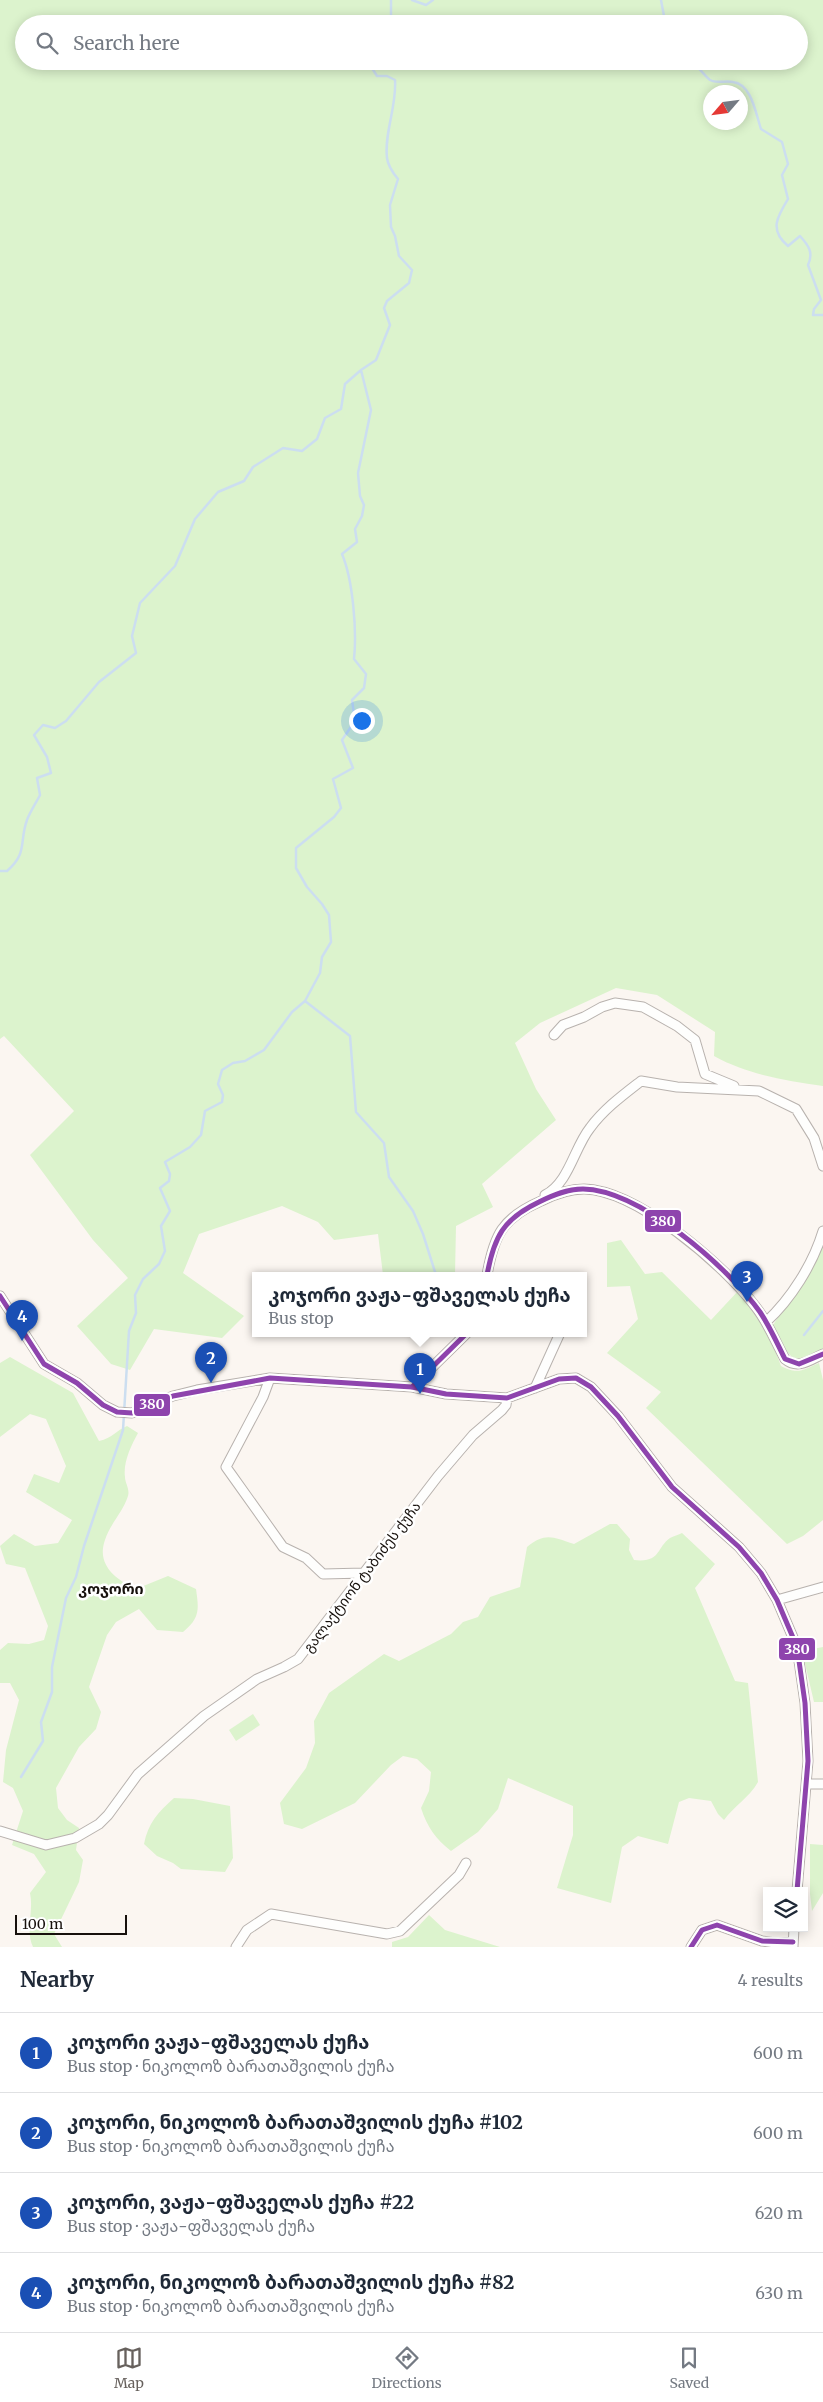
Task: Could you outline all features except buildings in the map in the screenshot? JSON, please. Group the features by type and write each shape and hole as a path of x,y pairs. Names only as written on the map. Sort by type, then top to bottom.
{"street":[{"path":"554,1035 562,1026 602,1007 615,1003 643,1006 678,1026 695,1040 705,1074 740,1089"},
{"path":"488,1272 491,1252 502,1226 536,1199 558,1185 590,1128 615,1101 641,1081 677,1087 759,1091 796,1109 814,1138 823,1166"},
{"path":"529,1206 568,1190 586,1189 616,1195 631,1202 660,1220 720,1268 741,1289 766,1322 781,1351 791,1363 804,1364 823,1354"},
{"path":"766,1322 782,1307 799,1280 820,1241 823,1231"},
{"path":"0,1296 44,1364 77,1384 103,1405 117,1412 132,1412 174,1396 198,1390 270,1378 412,1387 446,1394 507,1398 559,1379 576,1378 591,1387 618,1416 672,1487 739,1547 762,1573 777,1600 797,1647 806,1703 808,1761 797,1887"},
{"path":"412,1387 463,1337"},
{"path":"535,1388 558,1337"},
{"path":"270,1378 263,1397 226,1468 283,1547 306,1558 323,1574 364,1574"},
{"name":"გალაქტიონ ტაბიძეს ქუჩა","path":"0,1831 46,1845 75,1838 99,1824 108,1815 138,1774 204,1716 257,1679 284,1667 303,1654 319,1629 444,1470 473,1435 502,1410 507,1398"},
{"path":"777,1600 823,1587"},
{"path":"806,1784 823,1784"},
{"path":"236,1947 247,1930 271,1914 387,1934 400,1931 459,1875 466,1863"},
{"path":"691,1947 702,1930 717,1925 762,1941 793,1944"}],"green space":[{"path":"0,0 823,0 823,1086 767,1076 740,1068 714,1056 715,1032 657,995 616,988 540,1023 515,1043 536,1089 556,1120 482,1184 493,1207 456,1226 455,1272 383,1272 378,1234 334,1240 318,1222 282,1206 199,1234 183,1273 244,1316 222,1338 154,1329 130,1370 111,1364 77,1326 128,1278 93,1240 30,1155 74,1111 4,1036 0,1039"},
{"path":"621,1240 645,1274 662,1272 711,1320 738,1291 769,1334 781,1366 796,1371 819,1363 823,1380 823,1520 803,1536 787,1544 646,1408 661,1392 607,1353 638,1319 630,1286 607,1287 607,1243"},
{"path":"823,1242 823,1351 805,1359 794,1359 784,1349 773,1325 811,1267"},
{"path":"10,1357 73,1393 99,1441 108,1438 127,1426 138,1433 130,1449 125,1466 128,1496 105,1540 103,1557 115,1576 136,1589 168,1576 196,1589 198,1603 197,1613 193,1622 183,1632 157,1630 139,1609 116,1622 107,1635 89,1687 101,1712 96,1729 79,1747 56,1788 58,1808 67,1820 79,1828 76,1850 83,1860 79,1882 54,1934 62,1947 33,1947 30,1934 30,1893 46,1872 34,1854 12,1845 23,1811 13,1788 3,1782 6,1750 19,1700 10,1683 0,1683 0,1650 8,1643 29,1644 44,1640 48,1626 25,1568 6,1564 0,1546 14,1534 35,1546 58,1543 72,1520 26,1492 34,1474 59,1483 66,1466 46,1419 30,1414 0,1437 0,1363"},
{"path":"610,1524 617,1524 630,1539 629,1550 634,1560 654,1557 670,1538 682,1533 715,1564 695,1588 735,1681 748,1683 758,1782 724,1820 718,1814 711,1801 689,1798 679,1802 668,1844 638,1836 622,1847 611,1903 557,1888 573,1835 573,1806 508,1778 498,1809 478,1832 451,1851 433,1832 421,1808 429,1791 431,1772 417,1759 403,1756 391,1765 355,1803 302,1829 284,1824 280,1803 306,1768 315,1743 314,1721 329,1693 384,1654 399,1661 451,1634 463,1622 478,1617 490,1597 520,1587 527,1547 533,1542 549,1537 574,1544"},
{"path":"823,1647 823,1702 814,1702 802,1651"},
{"path":"253,1714 260,1725 236,1741 229,1730"},
{"path":"174,1798 193,1799 230,1806 233,1858 225,1872 181,1869 157,1856 144,1844 148,1830 155,1818"},
{"path":"810,1844 823,1845 823,1893 812,1911 810,1894"},
{"path":"429,1915 445,1930 500,1947 392,1947 392,1942 408,1937"}],"waterway":[{"path":"391,0 391,15"},
{"path":"412,0 426,5 433,0"},
{"path":"661,0 664,15"},
{"path":"0,871 7,871 18,859 27,820 40,795 37,778 51,773 47,757 34,735 43,725 55,728 66,721 99,682 136,653 132,636 140,603 175,566 195,519 218,492 244,481 253,467 283,448 302,451 317,439 325,418 341,409 345,384 376,360 390,325 384,308 387,301 409,283 412,270 399,256 391,227 390,205 398,179 388,164 387,139 394,100 395,80 387,76 377,76 373,70"},
{"path":"701,70 710,80 733,82 745,88 752,101 761,129 782,142 788,164 782,175 788,199 778,218 778,234 788,246 800,236 808,246 810,252 808,265 821,300 814,309 813,315 823,315"},
{"path":"21,1777 43,1741 41,1722 52,1692 52,1667 66,1598 76,1577 84,1546 123,1430 129,1331 136,1313 135,1295 143,1279 159,1264 165,1251 161,1226 170,1211 160,1188 169,1181 170,1174 165,1162 190,1147 201,1135 205,1111 222,1102 223,1095 218,1084 222,1070 233,1063 245,1061 264,1050 292,1012 305,1001 320,973 322,957 331,942 329,915 307,887 296,868 296,848 334,817 341,808 333,779 353,768 342,740 355,721 352,700 364,688 366,674 354,659 353,606 349,577 342,554 357,542 355,529 362,516 364,505 360,496 358,473 371,410 361,370"},
{"path":"305,1001 350,1036 356,1112 384,1143 389,1177 413,1211 423,1234 435,1272"},
{"path":"804,1335 823,1311"}],"transit line":[{"name":"380","path":"488,1272 493,1250 502,1231 517,1215 527,1208 566,1191 583,1189 606,1193 630,1202 656,1216 681,1234 727,1274 760,1312 785,1359 799,1364 823,1354"},
{"name":"380","path":"0,1296 44,1364 77,1383 103,1405 117,1412 132,1413 173,1396 270,1378 412,1387 446,1394 507,1398 559,1379 576,1378 591,1387 618,1416 672,1487 739,1547 761,1573 777,1600 797,1647 805,1703 808,1761 797,1887"},
{"name":"380","path":"412,1387 463,1337"},
{"name":"380","path":"691,1947 702,1930 717,1925 762,1941 793,1942"}],"place":[{"name":"კოჯორი, ვაჟა-ფშაველას ქუჩა #22","path":"747,1302"},
{"name":"კოჯორი, ნიკოლოზ ბარათაშვილის ქუჩა #82","path":"22,1341"},
{"name":"კოჯორი, ნიკოლოზ ბარათაშვილის ქუჩა #102","path":"211,1383"},
{"name":"კოჯორი ვაჟა-ფშაველას ქუჩა","path":"420,1394"}],"district":[{"name":"კოჯორი","path":"111,1588"}]}
